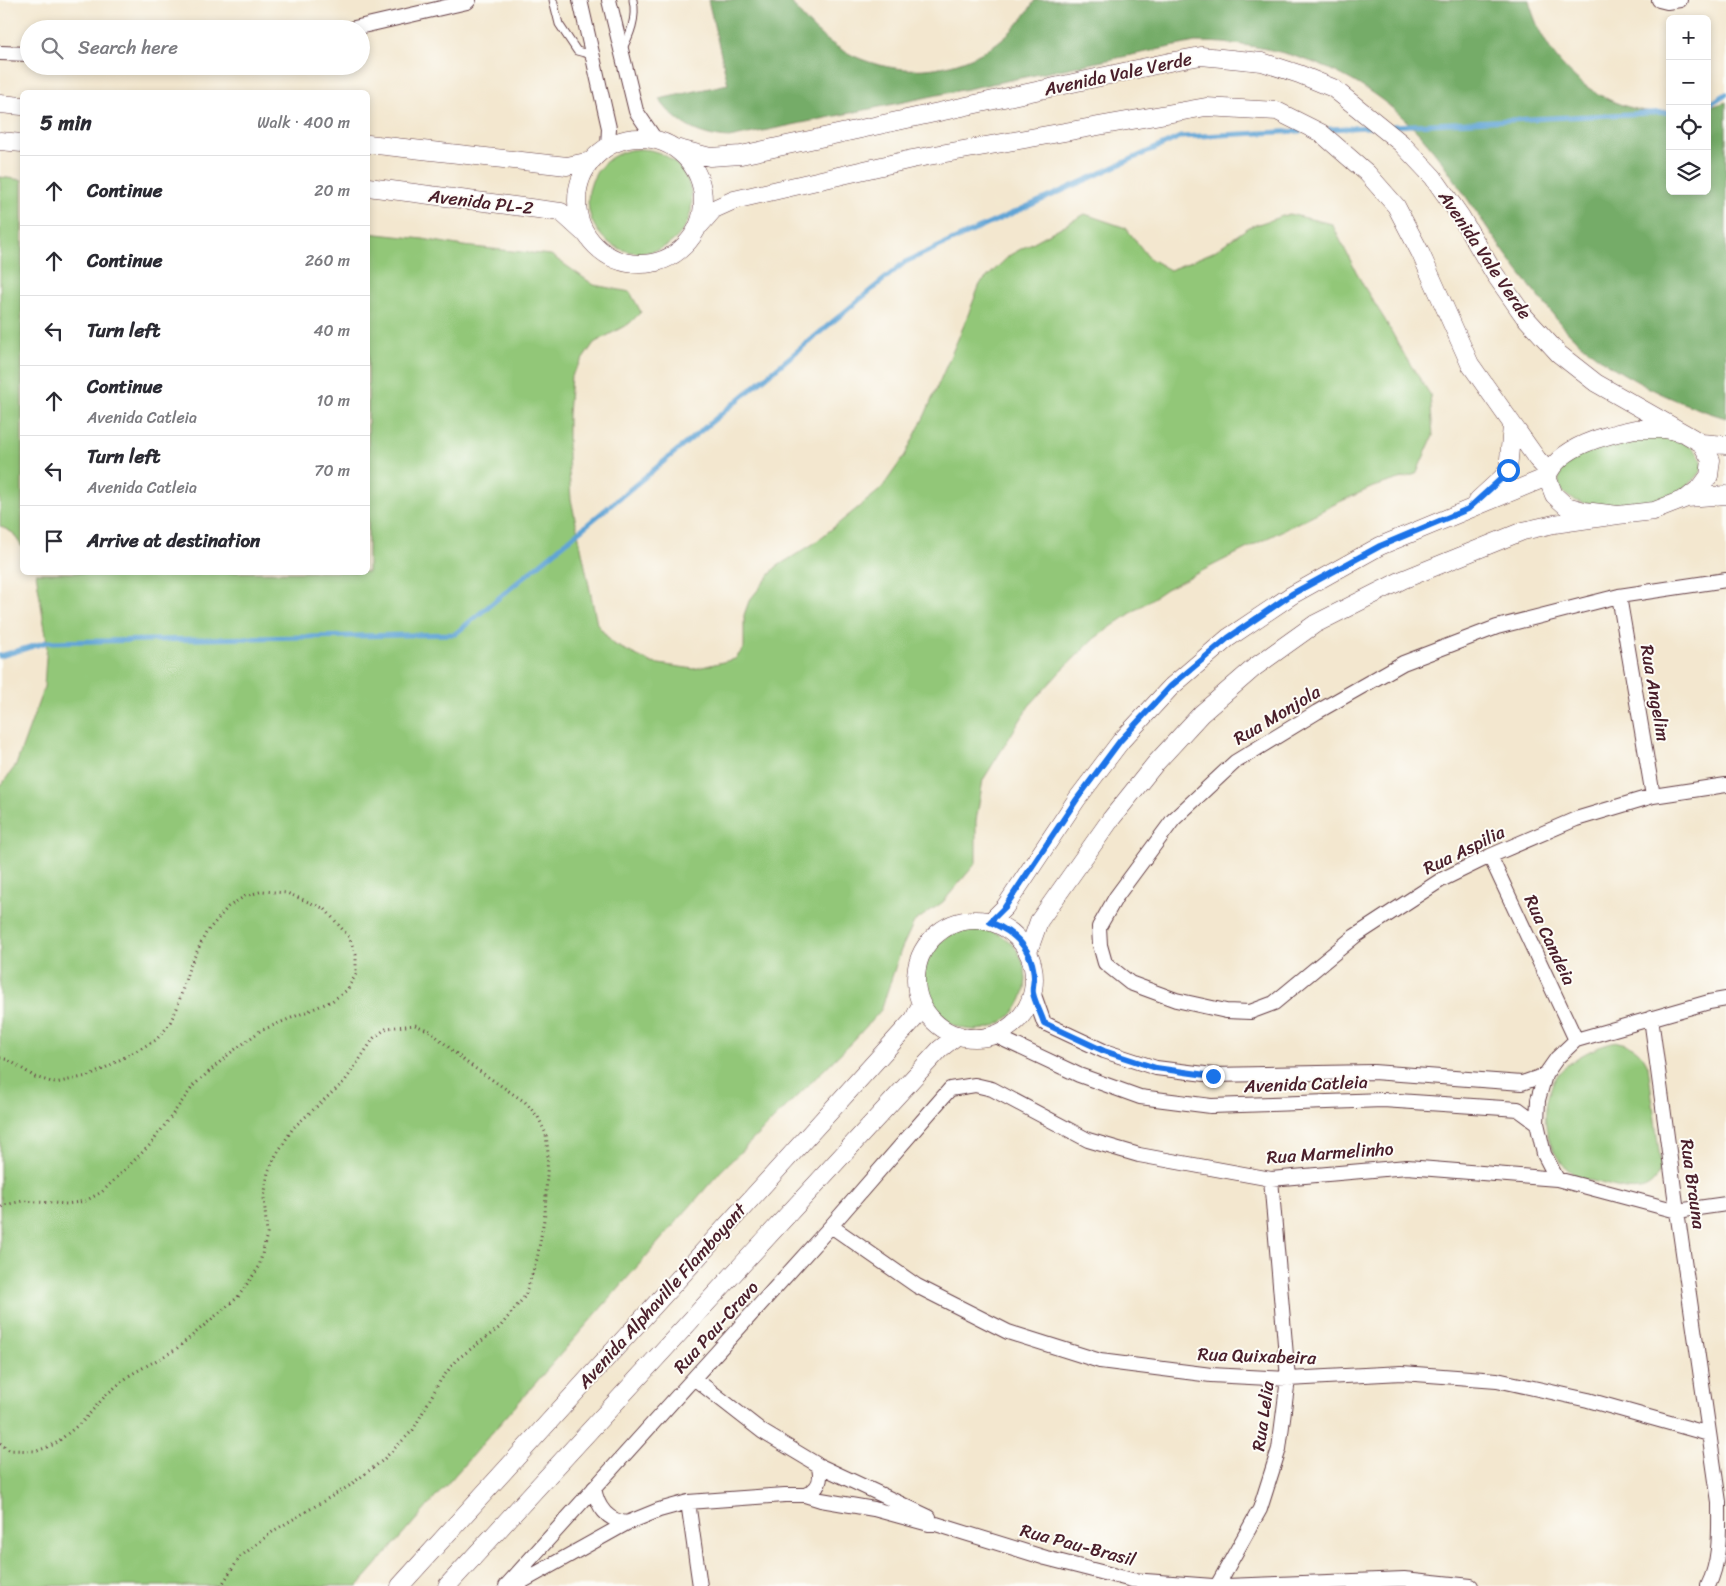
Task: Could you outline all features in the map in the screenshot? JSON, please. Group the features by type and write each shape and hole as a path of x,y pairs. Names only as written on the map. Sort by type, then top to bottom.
{"street":[{"path":"370,24 469,0"},
{"path":"580,0 609,128 608,146"},
{"path":"609,0 636,111 655,139"},
{"path":"1658,0 1667,2 1680,0"},
{"path":"0,53 20,54"},
{"name":"Avenida Vale Verde","path":"675,148 710,158 741,155 1174,60 1200,56 1262,62 1333,88 1401,143 1433,177 1461,217 1494,273 1524,316 1559,354 1596,382 1701,443"},
{"path":"0,104 20,106"},
{"path":"700,225 704,204 702,182 691,163 675,148 655,139 638,138 623,140 608,146 591,161 581,178 576,198 578,217 586,236 599,250 617,261 636,265 656,263 674,255 690,242 700,225 714,209 734,200 912,159 1206,107 1277,111 1321,134 1367,173 1396,206 1420,252 1470,364 1512,426 1548,474 1554,495 1566,506 1584,511 1618,515"},
{"path":"0,141 20,142"},
{"path":"370,144 567,166 591,161"},
{"name":"Avenida PL-2","path":"370,187 560,212 586,236"},
{"path":"1468,509 1502,478 1508,470 1512,426"},
{"path":"990,922 1005,907 1077,799 1120,741 1171,686 1228,638 1292,594 1380,546 1548,474 1561,457 1580,446 1606,435 1635,429 1665,429 1684,433"},
{"path":"1701,443 1726,445"},
{"path":"1028,952 1040,921 1110,819 1155,764 1201,714 1255,667 1315,624 1419,573 1523,531 1554,524 1654,511 1686,498 1701,487 1709,476 1711,460 1701,443"},
{"path":"1686,498 1726,495"},
{"name":"Rua Monjola","path":"1250,1012 1226,1012 1176,1000 1130,983 1105,963 1100,945 1099,927 1116,897 1173,820 1235,762 1403,663 1497,627 1619,596 1726,580"},
{"name":"Rua Angelim","path":"1619,596 1653,796"},
{"name":"Rua Aspilia","path":"1250,1012 1274,1003 1355,936 1409,900 1440,880 1490,856 1576,819 1653,796 1726,785"},
{"name":"Rua Candeia","path":"1490,856 1576,1040"},
{"path":"971,920 990,922 1011,933 1028,952 1034,978 1033,992 1025,1010 1012,1025 994,1035 976,1038 958,1036 943,1029 930,1018 921,1004 916,986 917,967 924,949 936,934 952,924 971,920"},
{"name":"Avenida Catleia","path":"1033,992 1044,1023 1104,1051 1156,1068 1213,1076 1373,1072 1522,1083 1545,1075"},
{"path":"1557,1179 1544,1154 1537,1123 1538,1100 1545,1075 1557,1058 1576,1040 1726,999"},
{"name":"Avenida Alphaville Flamboyant","path":"400,1586 914,1019 921,1004"},
{"name":"Rua Brauna","path":"1651,1018 1719,1502 1716,1579"},
{"name":"Avenida Catleia","path":"994,1035 1079,1076 1140,1098 1211,1106 1383,1100 1518,1109 1537,1123"},
{"name":"Avenida Alphaville Flamboyant","path":"447,1586 940,1049 958,1036"},
{"name":"Rua Marmelinho","path":"950,1089 976,1085 992,1089 1088,1140 1122,1150 1271,1179 1407,1167 1557,1179 1677,1211 1726,1204"},
{"name":"Rua Pau-Cravo","path":"506,1586 831,1226 950,1089"},
{"name":"Rua Lelia","path":"1218,1586 1260,1509 1280,1449 1288,1379 1271,1179"},
{"name":"Rua Quixabeira","path":"831,1226 917,1286 1008,1332 1100,1361 1211,1375 1288,1379 1402,1373 1497,1380 1588,1400 1709,1434"},
{"name":"Rua Pau-Brasil","path":"694,1379 763,1432 818,1466 930,1517 936,1524"},
{"path":"805,1495 816,1489 819,1483 818,1466"},
{"path":"594,1488 598,1504 603,1511 616,1522 627,1523"},
{"name":"Rua Pau-Brasil","path":"514,1586 627,1523 659,1510 688,1502 805,1495 821,1500 874,1509 928,1524 936,1524 1046,1558 1132,1580 1213,1586"},
{"path":"688,1502 700,1586"},
{"path":"1226,1586 1404,1579 1470,1586"}],"lane":[{"path":"553,0 559,24 577,51 592,55"},
{"path":"621,50 631,33 634,0"}],"path":[{"path":"0,1058 9,1060 35,1077 55,1083 92,1075 156,1040 169,1025 189,968 206,933 228,907 245,896 263,891 287,892 325,909 349,937 356,955 356,974 347,990 332,1001 260,1031 229,1054 194,1085 151,1144 102,1192 85,1202 67,1204 23,1201 4,1205 0,1208"},
{"path":"0,1443 9,1450 37,1451 55,1444 83,1421 107,1394 130,1375 175,1350 238,1297 259,1267 267,1234 264,1198 268,1172 293,1128 345,1081 374,1038 387,1028 415,1025 430,1031 466,1062 525,1102 538,1117 546,1134 548,1153 545,1214 538,1259 525,1296 499,1328 456,1360 440,1381 413,1430 382,1461 349,1486 275,1530 240,1557 221,1586"}],"green space":[{"path":"708,0 790,0 815,30 845,51 878,65 913,69 948,65 982,53 1011,31 1035,0 1529,0 1537,24 1548,46 1562,65 1580,81 1599,95 1621,105 1645,111 1666,113 1666,195 1711,195 1711,107 1726,102 1726,418 1683,403 1642,384 1622,373 1585,347 1559,322 1517,270 1445,166 1421,136 1395,111 1367,89 1336,72 1303,59 1268,49 1232,44 1195,42 729,138 708,135 690,128 673,116 659,99 728,84"},
{"path":"640,149 660,153 669,157 677,164 684,172 688,181 692,201 688,221 684,230 677,238 669,245 660,249 640,253 620,249 611,245 603,238 596,230 592,221 588,201 592,181 596,172 603,164 611,157 620,153"},
{"path":"0,177 20,180 20,544 13,533 0,526"},
{"path":"1085,214 1126,228 1149,258 1170,270 1213,252 1249,227 1289,214 1332,224 1363,285 1406,358 1430,394 1433,436 1416,474 1373,487 1335,504 1166,589 1095,638 1059,673 1029,706 983,780 976,821 976,863 943,902 914,922 901,950 881,1010 853,1041 720,1172 358,1586 0,1586 0,787 16,765 44,687 47,642 36,575 370,575 370,233 423,239 463,246 551,255 594,285 630,292 641,312 630,323 594,343 571,376 568,415 568,457 571,499 597,624 613,644 652,663 694,669 735,659 744,648 744,615 749,601 776,567 813,544 881,489 905,455 925,415 980,284 1010,255"},
{"path":"1636,437 1665,438 1686,444 1699,454 1703,464 1700,473 1687,486 1673,495 1644,503 1609,506 1593,505 1579,502 1569,497 1563,491 1559,484 1559,478 1563,469 1579,454 1603,445"},
{"path":"975,928 995,931 1004,936 1018,950 1023,959 1026,979 1023,999 1018,1008 1004,1022 995,1027 975,1030 955,1027 946,1022 932,1008 927,999 924,979 927,959 932,950 946,936 955,931"},
{"path":"1618,1042 1629,1045 1637,1050 1648,1066 1661,1167 1657,1177 1645,1188 1630,1189 1613,1186 1575,1175 1564,1166 1556,1155 1546,1129 1547,1102 1557,1076 1568,1064 1584,1054 1602,1046"}],"waterway":[{"path":"1709,105 1726,94"},
{"path":"1393,126 1666,112"},
{"path":"1329,129 1369,127"},
{"path":"0,656 47,642 455,634 905,262 1180,137 1300,131"}],"route":[{"path":"1213,1076 1156,1068 1104,1051 1044,1023 1033,992 1034,978 1028,952 1011,933 990,922 1005,907 1077,799 1120,741 1171,686 1228,638 1292,594 1380,546 1468,509 1502,478 1508,470"}]}
